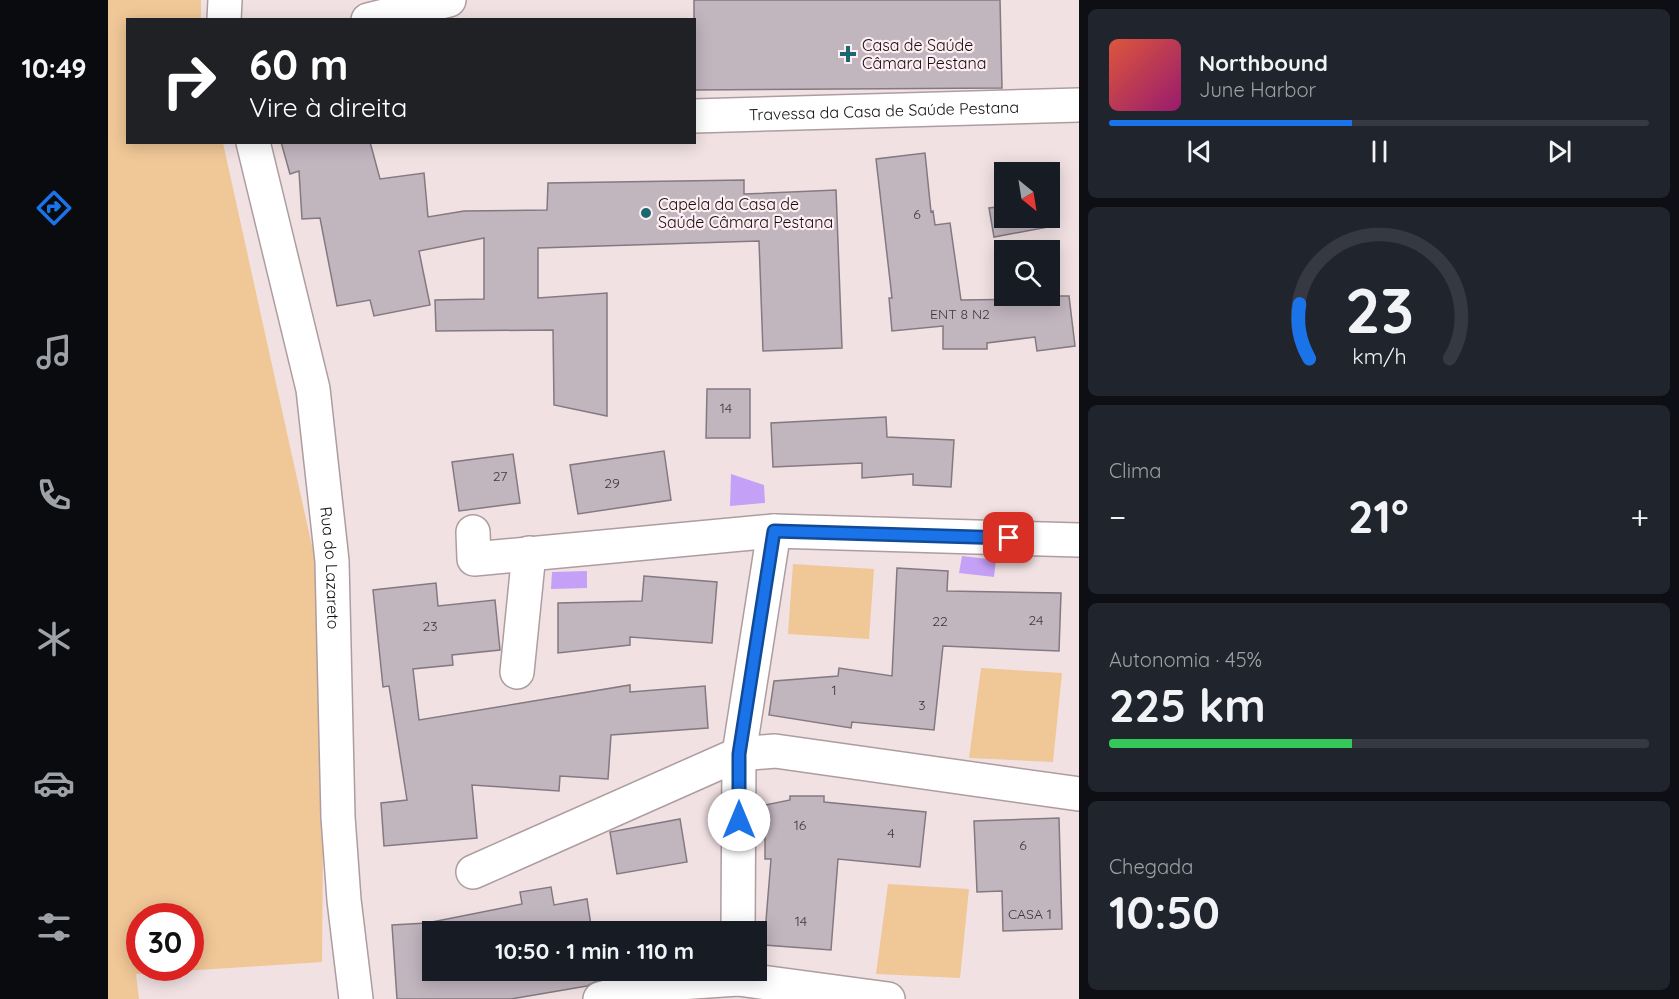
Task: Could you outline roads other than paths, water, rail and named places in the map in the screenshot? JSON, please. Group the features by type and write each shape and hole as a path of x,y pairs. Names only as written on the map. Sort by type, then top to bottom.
{"street":[{"path":"224,18 225,0"},
{"path":"376,18 449,0"},
{"name":"Travessa da Casa de Saúde Pestana","path":"696,116 1077,114"},
{"name":"Rua do Lazareto","path":"253,144 313,389 332,561 338,817 344,900 356,999"},
{"path":"738,921 739,754 774,531"},
{"path":"472,532 474,559 774,531 1079,540"},
{"path":"517,672 529,553"},
{"path":"473,872 739,754 774,751 1079,794"},
{"path":"767,980 888,999"},
{"path":"600,999 650,985 685,981"}],"place":[{"name":"Casa de Saúde Câmara Pestana","path":"848,54"},
{"name":"Capela da Casa de Saúde Câmara Pestana","path":"646,213"}]}
